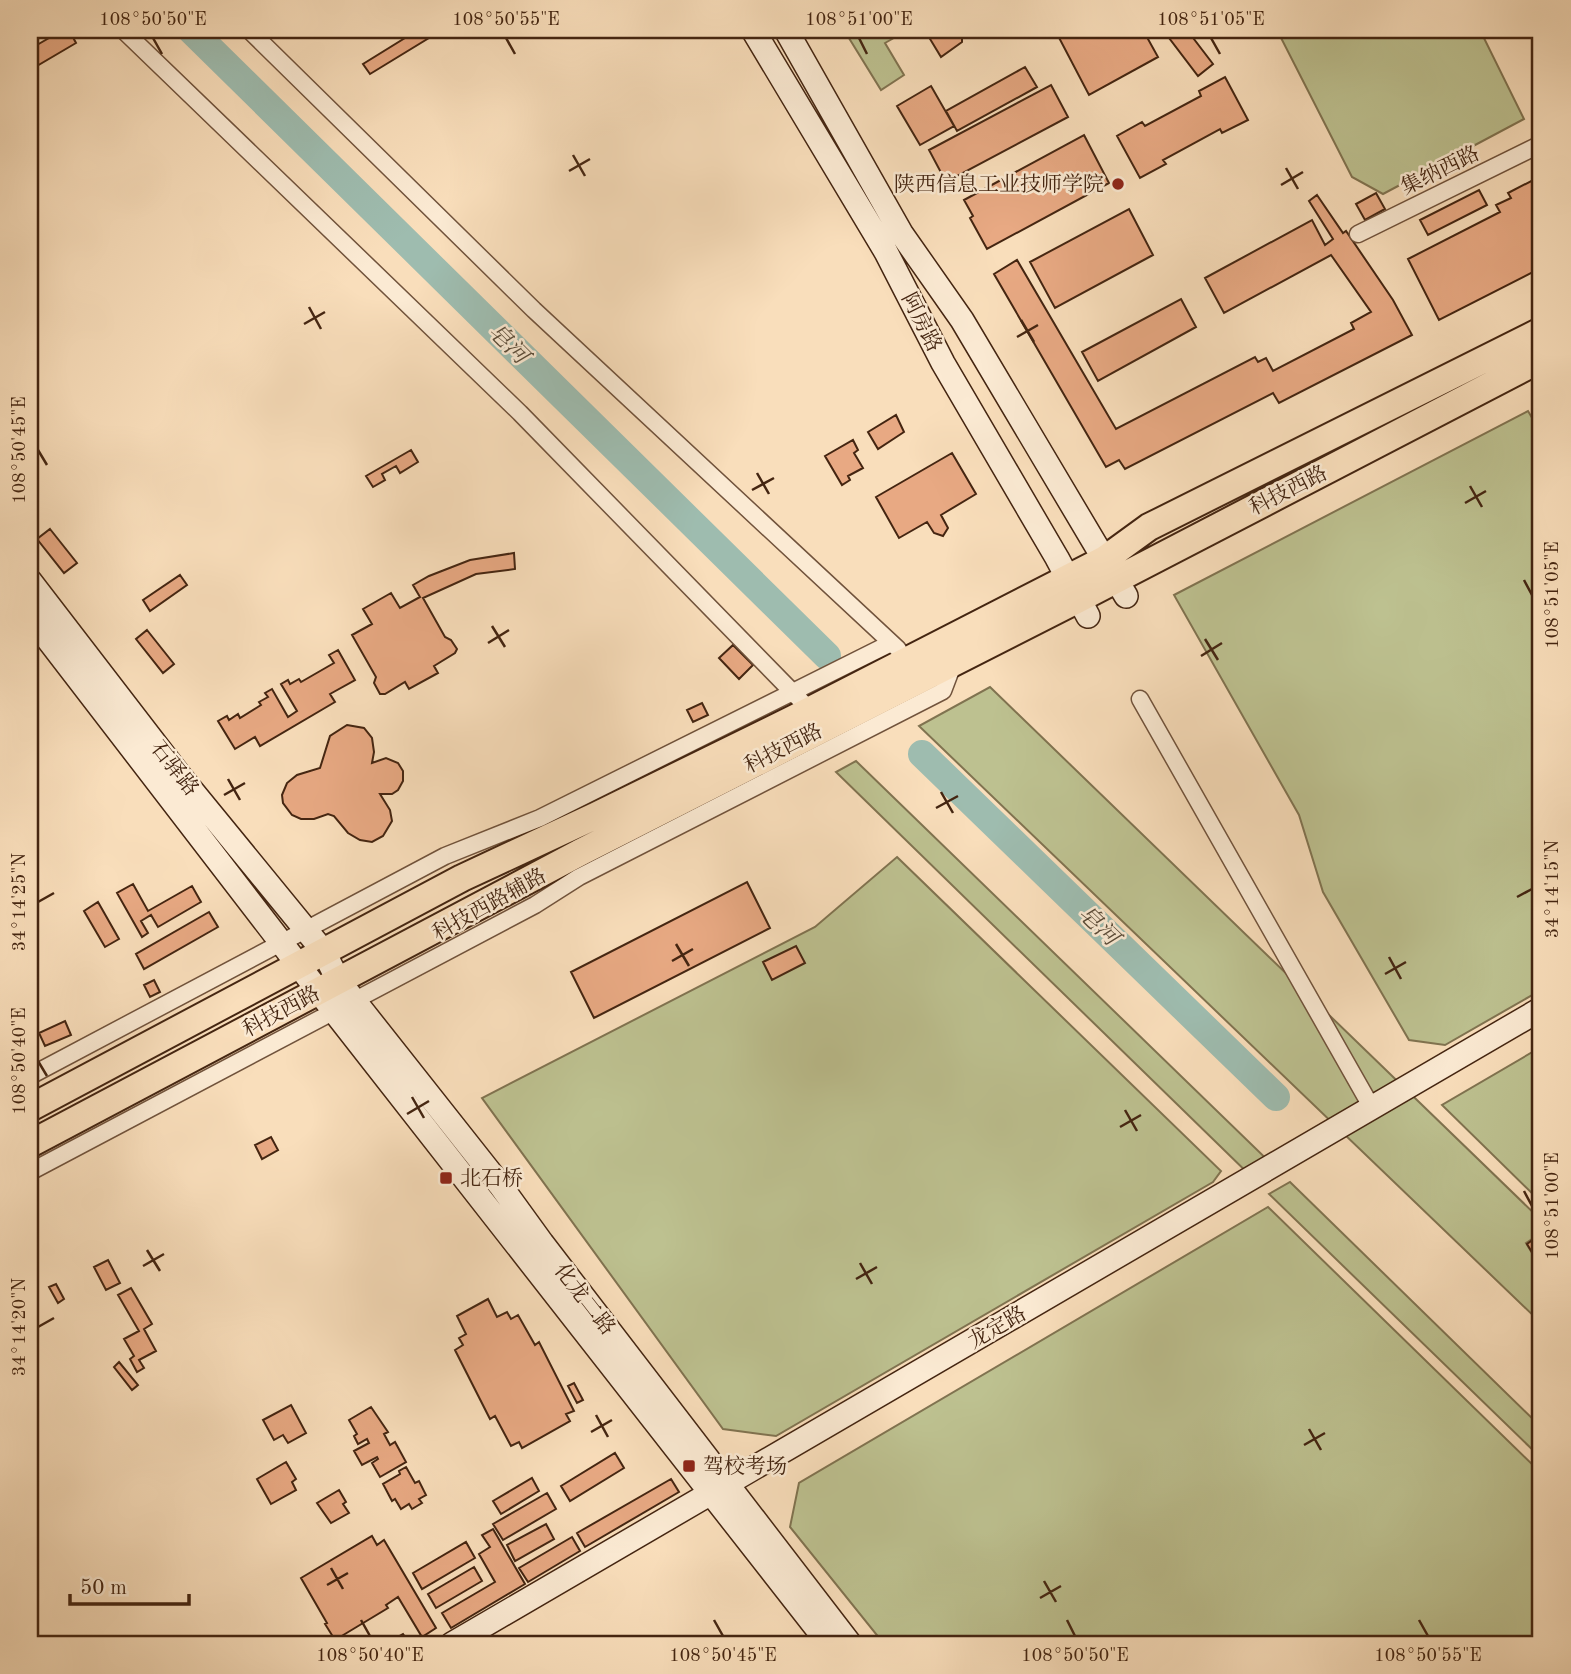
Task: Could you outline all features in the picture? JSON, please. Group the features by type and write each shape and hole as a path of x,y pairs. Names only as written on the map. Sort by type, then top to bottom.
{"main road":[{"name":"科技西路","path":"1116,578 1149,527 1541,331"},
{"name":"科技西路","path":"30,1144 336,995 581,852 1541,359"},
{"name":"科技西路","path":"30,1108 462,878 595,816 801,701 900,650 1078,598"}],"street":[{"path":"30,1076 445,856 540,818 801,701 520,413 123,30"},
{"path":"249,30 534,310 900,650"},
{"name":"阿房路","path":"752,30 886,251 943,363 1078,598"},
{"name":"阿房路","path":"786,30 901,233 962,320 1116,578"},
{"name":"集纳西路","path":"1358,234 1541,144"},
{"name":"石驿路","path":"30,581 180,776 324,952"},
{"name":"石驿路","path":"30,616 281,942 300,965 336,995"},
{"path":"1140,699 1372,1108"},
{"name":"化龙二路","path":"324,952 336,995 500,1185 829,1644"},
{"path":"30,1172 336,995"},
{"name":"龙定路","path":"452,1644 1541,1009"},
{"name":"化龙二路","path":"719,1489 850,1644"}],"green space":[{"path":"844,30 908,30 885,43 904,75 881,90"},
{"path":"1277,30 1480,30 1524,119 1383,194 1352,177"},
{"path":"1528,411 1541,433 1541,990 1445,1045 1409,1040 1323,892 1299,815 1174,595"},
{"path":"990,687 1541,1220 1541,1233 1526,1243 1541,1268 1541,1323 919,726"},
{"path":"856,761 1281,1173 1260,1185 836,772"},
{"path":"897,857 1221,1171 1213,1182 776,1436 723,1429 482,1098 815,927"},
{"path":"1541,1047 1541,1202 1442,1105"},
{"path":"1290,1182 1541,1427 1541,1458 1269,1194"},
{"path":"1268,1207 1541,1473 1541,1644 884,1644 790,1527 799,1483"}],"building":[{"path":"63,30 69,30 76,43 30,70 30,49"},
{"path":"418,30 442,30 370,74 363,64"},
{"path":"935,30 958,30 962,42 941,57 927,34"},
{"path":"1055,30 1143,30 1158,57 1089,95"},
{"path":"1163,30 1187,30 1213,64 1198,76"},
{"path":"1025,67 1037,87 957,131 946,111"},
{"path":"1225,77 1248,120 1222,133 1220,129 1163,160 1166,164 1140,178 1117,136 1142,122 1145,126 1201,96 1199,91"},
{"path":"1051,85 1068,117 946,182 929,150"},
{"path":"931,86 954,126 920,145 897,106"},
{"path":"1084,135 1109,183 987,249 970,218 973,216 964,200"},
{"path":"1541,176 1541,268 1439,320 1408,259 1500,212 1496,205 1511,198 1508,193"},
{"path":"1479,190 1487,205 1428,235 1420,220"},
{"path":"1376,193 1385,209 1365,220 1356,204"},
{"path":"1317,195 1343,233 1346,231 1393,300 1412,335 1279,403 1273,393 1125,469 1119,460 1106,467 994,274 1017,260 1116,429 1255,357 1258,362 1266,358 1273,371 1354,329 1351,323 1371,312 1331,255 1224,313 1205,278 1312,220 1325,245 1333,239 1309,201"},
{"path":"1129,209 1153,255 1055,308 1030,262"},
{"path":"1181,299 1196,327 1098,381 1082,352"},
{"path":"896,415 904,432 878,449 868,432"},
{"path":"853,440 858,450 854,453 863,468 848,476 850,480 842,485 825,456"},
{"path":"411,450 418,462 400,473 396,466 382,474 385,480 373,487 366,476"},
{"path":"952,453 976,494 941,515 948,528 943,536 934,533 927,522 899,538 876,497"},
{"path":"50,529 77,563 64,573 37,539"},
{"path":"514,553 515,569 476,574 423,598 445,637 451,640 457,649 434,666 438,673 409,689 405,682 385,694 380,694 374,683 376,677 352,635 372,624 363,609 391,593 400,608 420,597 413,585 429,576 470,560"},
{"path":"180,575 187,585 150,611 143,600"},
{"path":"147,630 174,664 163,673 136,639"},
{"path":"733,645 753,665 739,679 719,658"},
{"path":"338,650 355,680 330,694 335,702 260,746 255,737 235,749 218,721 227,716 229,720 238,714 240,718 261,705 259,702 268,697 265,693 272,689 288,717 297,711 281,684 288,680 290,684 299,679 301,682 334,663 329,655"},
{"path":"702,703 708,715 693,722 687,710"},
{"path":"347,725 364,728 372,738 372,763 386,758 398,763 403,771 403,781 398,790 392,794 380,794 390,810 392,821 383,836 372,842 360,840 348,833 334,816 328,814 314,819 301,819 292,815 283,803 282,795 287,783 297,775 320,768 330,736"},
{"path":"747,882 770,928 594,1018 571,972"},
{"path":"133,884 148,911 192,886 201,902 158,927 151,915 141,921 148,933 142,937 117,893"},
{"path":"98,902 119,939 105,947 84,911"},
{"path":"209,912 218,927 144,969 136,954"},
{"path":"796,946 805,963 772,980 763,962"},
{"path":"154,980 160,992 150,997 144,985"},
{"path":"65,1021 71,1035 45,1046 39,1033"},
{"path":"271,1137 278,1150 262,1159 255,1145"},
{"path":"1541,1234 1541,1267 1527,1244"},
{"path":"108,1260 120,1283 106,1290 94,1267"},
{"path":"56,1284 64,1299 58,1303 49,1287"},
{"path":"131,1288 152,1324 144,1329 156,1351 139,1360 144,1368 137,1372 130,1359 134,1356 124,1339 139,1331 118,1295"},
{"path":"488,1299 497,1317 507,1312 511,1319 518,1315 535,1345 539,1342 574,1411 566,1414 570,1421 522,1448 519,1442 511,1446 495,1416 490,1419 455,1350 463,1345 459,1338 466,1334 457,1316"},
{"path":"119,1362 138,1385 132,1390 114,1367"},
{"path":"574,1383 583,1400 577,1403 568,1386"},
{"path":"291,1405 306,1433 288,1443 283,1435 274,1440 263,1420"},
{"path":"371,1407 388,1432 384,1434 390,1445 395,1442 406,1462 380,1477 372,1463 377,1457 362,1465 354,1451 369,1443 367,1439 358,1444 354,1436 357,1434 349,1420"},
{"path":"615,1453 624,1468 570,1501 561,1486"},
{"path":"286,1462 296,1479 292,1482 296,1490 271,1504 257,1479"},
{"path":"406,1467 415,1483 419,1481 426,1495 419,1499 422,1503 412,1509 409,1504 401,1509 395,1499 392,1501 383,1484"},
{"path":"532,1478 539,1491 501,1514 493,1501"},
{"path":"671,1479 679,1492 585,1547 577,1533"},
{"path":"339,1490 349,1513 331,1523 317,1503"},
{"path":"547,1493 556,1509 503,1540 493,1524"},
{"path":"546,1524 554,1539 515,1561 507,1545"},
{"path":"493,1529 525,1584 451,1628 442,1613 495,1582 479,1554 490,1547 482,1535"},
{"path":"372,1536 377,1545 384,1540 436,1628 422,1637 398,1597 386,1605 388,1608 335,1640 301,1578"},
{"path":"572,1537 580,1551 528,1582 519,1568"},
{"path":"466,1542 475,1558 422,1589 413,1573"},
{"path":"474,1567 482,1581 436,1608 428,1594"},
{"path":"403,1634 410,1644 385,1644"}],"waterway":[{"name":"皂河","path":"191,30 827,656"},
{"name":"皂河","path":"922,754 1276,1097"}],"place":[{"name":"陕西信息工业技师学院","path":"1118,184"},
{"name":"北石桥","path":"446,1178"},
{"name":"驾校考场","path":"689,1466"}]}
